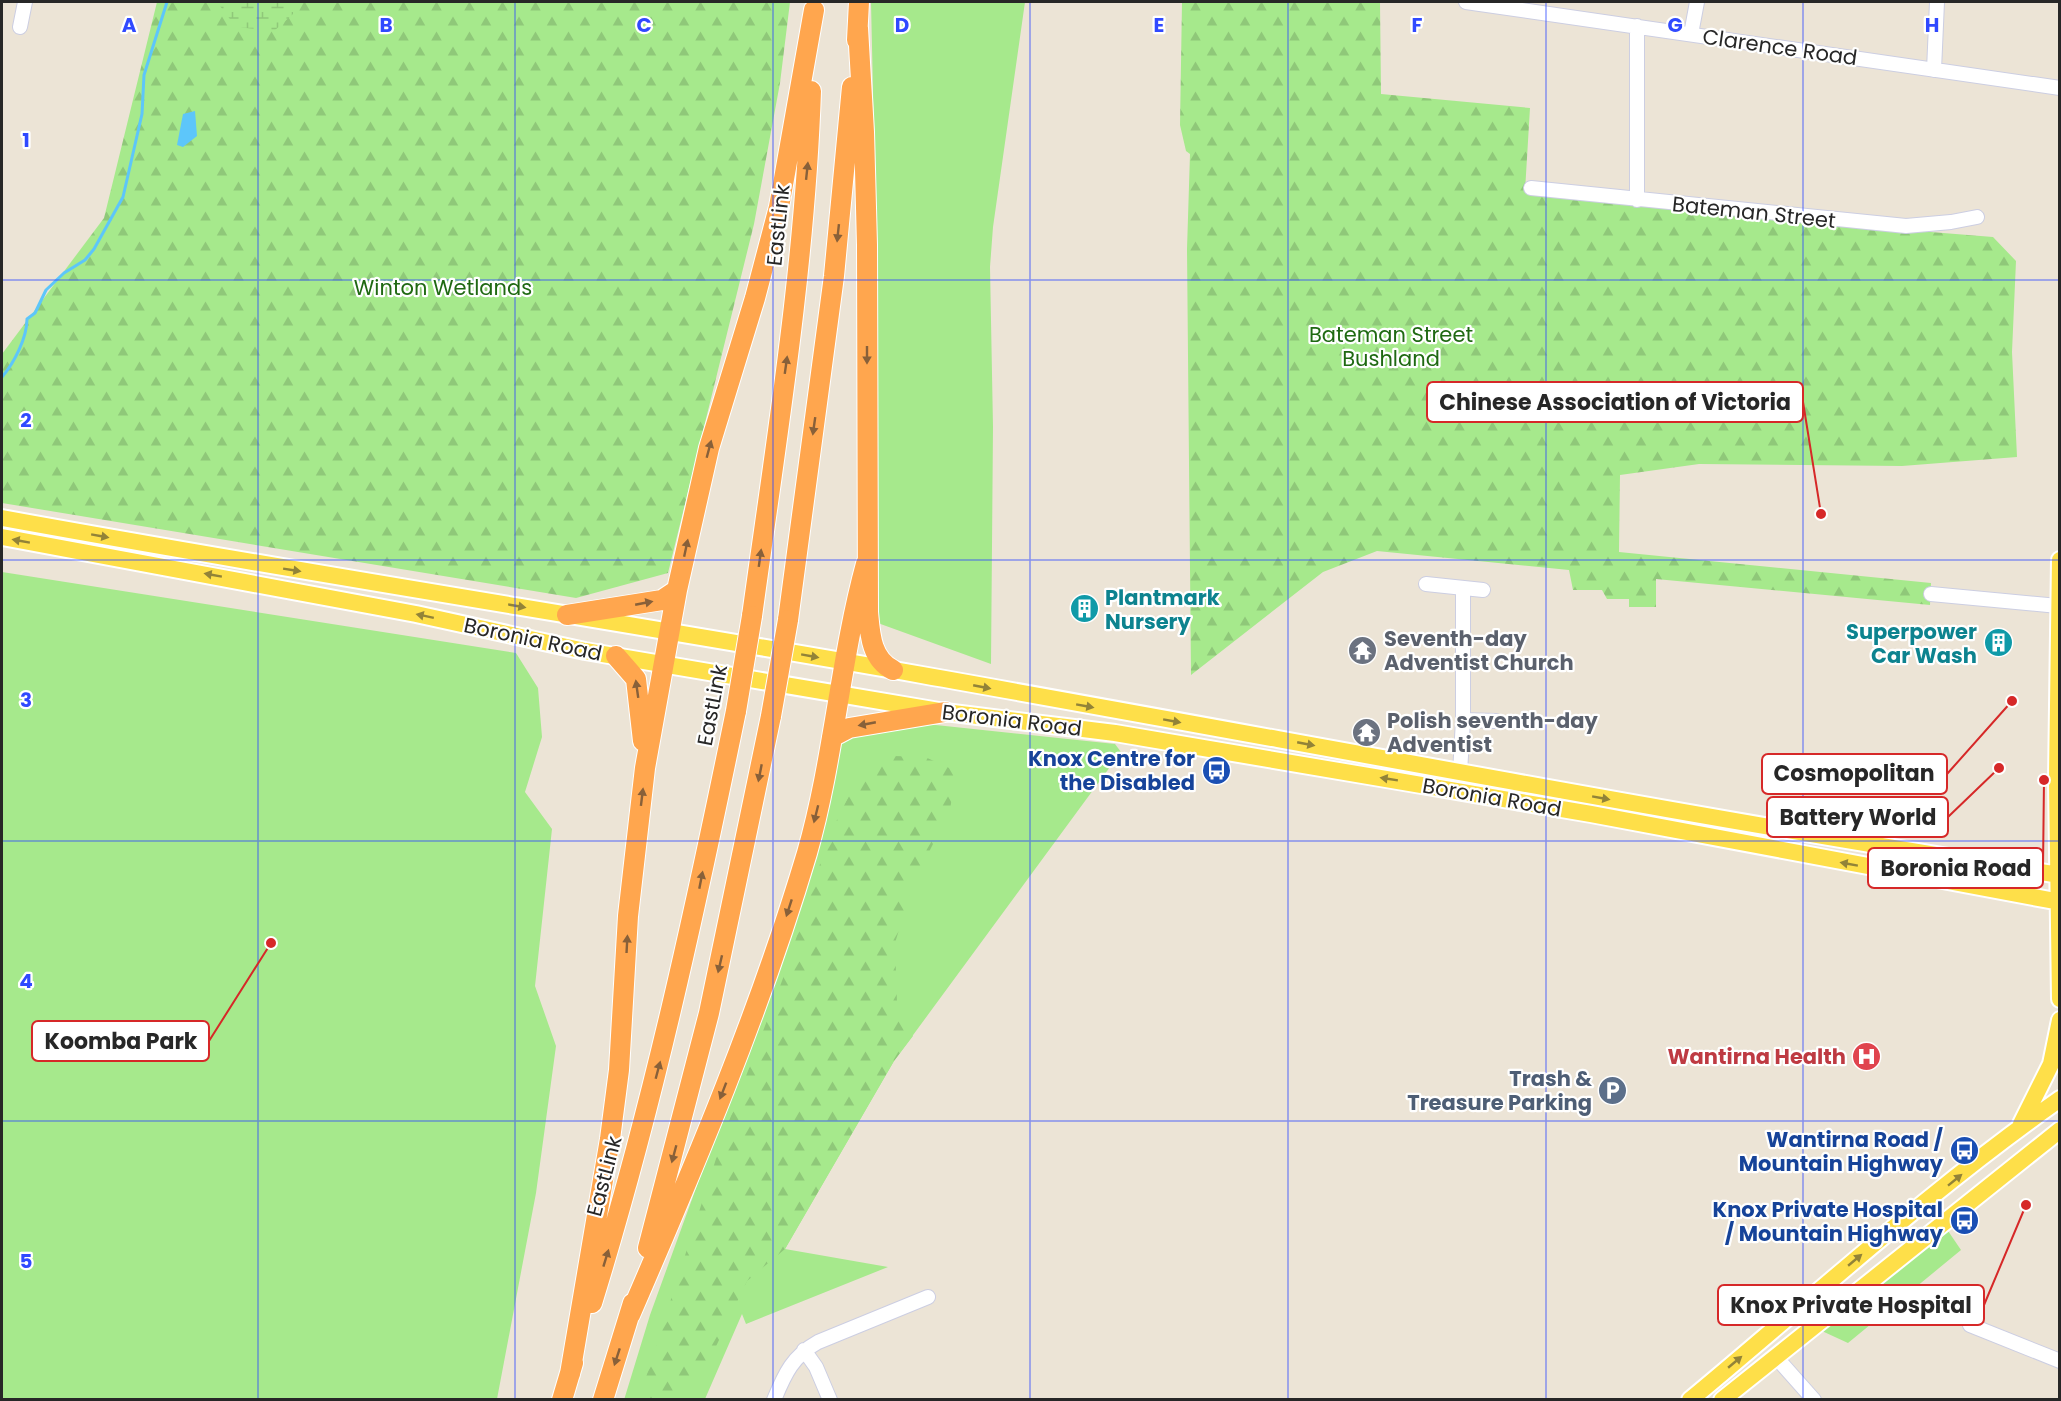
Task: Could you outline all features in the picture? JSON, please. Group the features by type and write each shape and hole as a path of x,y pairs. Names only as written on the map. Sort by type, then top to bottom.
{"highway":[{"path":"603,1400 630,1316 709,1013 771,716 788,620 834,276 859,2"},
{"path":"570,1374 610,1139 619,1070 628,916 645,768 669,632 710,448 755,298 779,207 814,6"},
{"name":"EastLink","path":"562,1400 621,1209 665,1043 736,711 752,616 793,313 809,153 814,6"},
{"path":"858,28 867,234 866,564 868,612 873,647 880,661 893,670"},
{"path":"630,1316 689,1179 779,937 807,852 832,736 854,608 866,564"},
{"path":"567,615 662,600 677,590"},
{"path":"616,656 636,679 645,768"},
{"path":"832,736 849,728 945,712"}],"main road":[{"name":"Boronia Road","path":"2,518 241,562 893,670 1460,773 2059,874"},
{"name":"Boronia Road","path":"2,537 237,580 616,656 945,712 1133,737 1591,814 1809,857 2059,901"},
{"path":"2060,560 2058,606 2060,999"},
{"path":"237,580 241,562"},
{"path":"1015,693 1017,707 1042,724"},
{"path":"1133,737 1137,715"},
{"path":"1275,738 1283,762"},
{"path":"1809,857 1815,834"},
{"path":"2019,1127 2051,1064 2060,1020"},
{"path":"1690,1400 1877,1241 2019,1127 2060,1099"},
{"path":"1722,1400 2060,1130"}],"street":[{"path":"20,27 25,2"},
{"name":"Clarence Road","path":"1466,2 2060,88"},
{"path":"1691,34 1697,2"},
{"path":"1934,70 1938,2"},
{"path":"1637,26 1637,200"},
{"name":"Bateman Street","path":"1531,188 1906,226 1977,217"},
{"path":"1426,584 1483,590"},
{"path":"1460,773 1463,720 1463,588"},
{"path":"1931,594 2058,606"},
{"path":"1463,720 1496,721"},
{"path":"774,1400 793,1360 804,1350 927,1297"},
{"path":"1970,1325 2060,1361"},
{"path":"804,1350 816,1367 830,1400"},
{"path":"1775,1356 1814,1400"}],"green space":[{"name":"Winton Wetlands","path":"157,2 790,2 780,83 754,224 668,573 576,598 2,503 2,354 104,218"},
{"path":"221,2 293,2 293,14 274,31 236,27 220,6"},
{"path":"871,2 1025,2 993,227 990,267 993,427 991,664 875,622 875,183"},
{"name":"Bateman Street Bushland","path":"1182,2 1380,2 1381,94 1530,108 1525,191 1770,219 1993,237 2016,261 2012,352 2017,457 1902,466 1699,464 1620,475 1619,552 1931,583 1930,605 1656,579 1656,607 1629,607 1629,599 1607,599 1602,590 1573,590 1569,570 1377,551 1323,572 1191,675 1187,249 1190,154 1186,151 1180,125"},
{"path":"2,572 516,653 538,688 542,737 525,792 552,829 535,986 556,1046 536,1193 497,1399 2,1399"},
{"path":"917,723 1115,744 1121,752 894,1061 785,1249 888,1267 746,1324 742,1314 705,1399 624,1400 650,1315 790,929 840,742 851,734"},
{"path":"894,756 925,757 956,771 950,810 913,884 895,943 897,1003 913,1036 894,1061 785,1249 747,1281 710,1359 678,1399 639,1399 723,1137 785,973 829,836 859,775"},
{"path":"1942,1222 1961,1250 1848,1343 1811,1326"}],"water":[{"path":"195,111 197,136 183,147 177,145 183,114"}],"waterway":[{"path":"2,377 19,350 25,334 27,319 35,313 46,290 64,273 85,260 94,249 123,197 142,114 144,75 167,2"}],"place":[{"name":"Chinese Association of Victoria","path":"1821,514"},
{"name":"Plantmark Nursery","path":"1084,609"},
{"name":"Superpower Car Wash","path":"1998,643"},
{"name":"Seventh-day Adventist Church","path":"1363,650"},
{"name":"Cosmopolitan","path":"2012,701"},
{"name":"Polish seventh-day Adventist","path":"1366,732"},
{"name":"Battery World","path":"1999,768"},
{"name":"Knox Centre for the Disabled","path":"1216,770"},
{"name":"Boronia Road","path":"2044,780"},
{"name":"Koomba Park","path":"271,943"},
{"name":"Wantirna Health","path":"1867,1056"},
{"name":"Trash & Treasure Parking","path":"1613,1090"},
{"name":"Wantirna Road / Mountain Highway","path":"1964,1151"},
{"name":"Knox Private Hospital","path":"2026,1205"},
{"name":"Knox Private Hospital / Mountain Highway","path":"1964,1221"}]}
